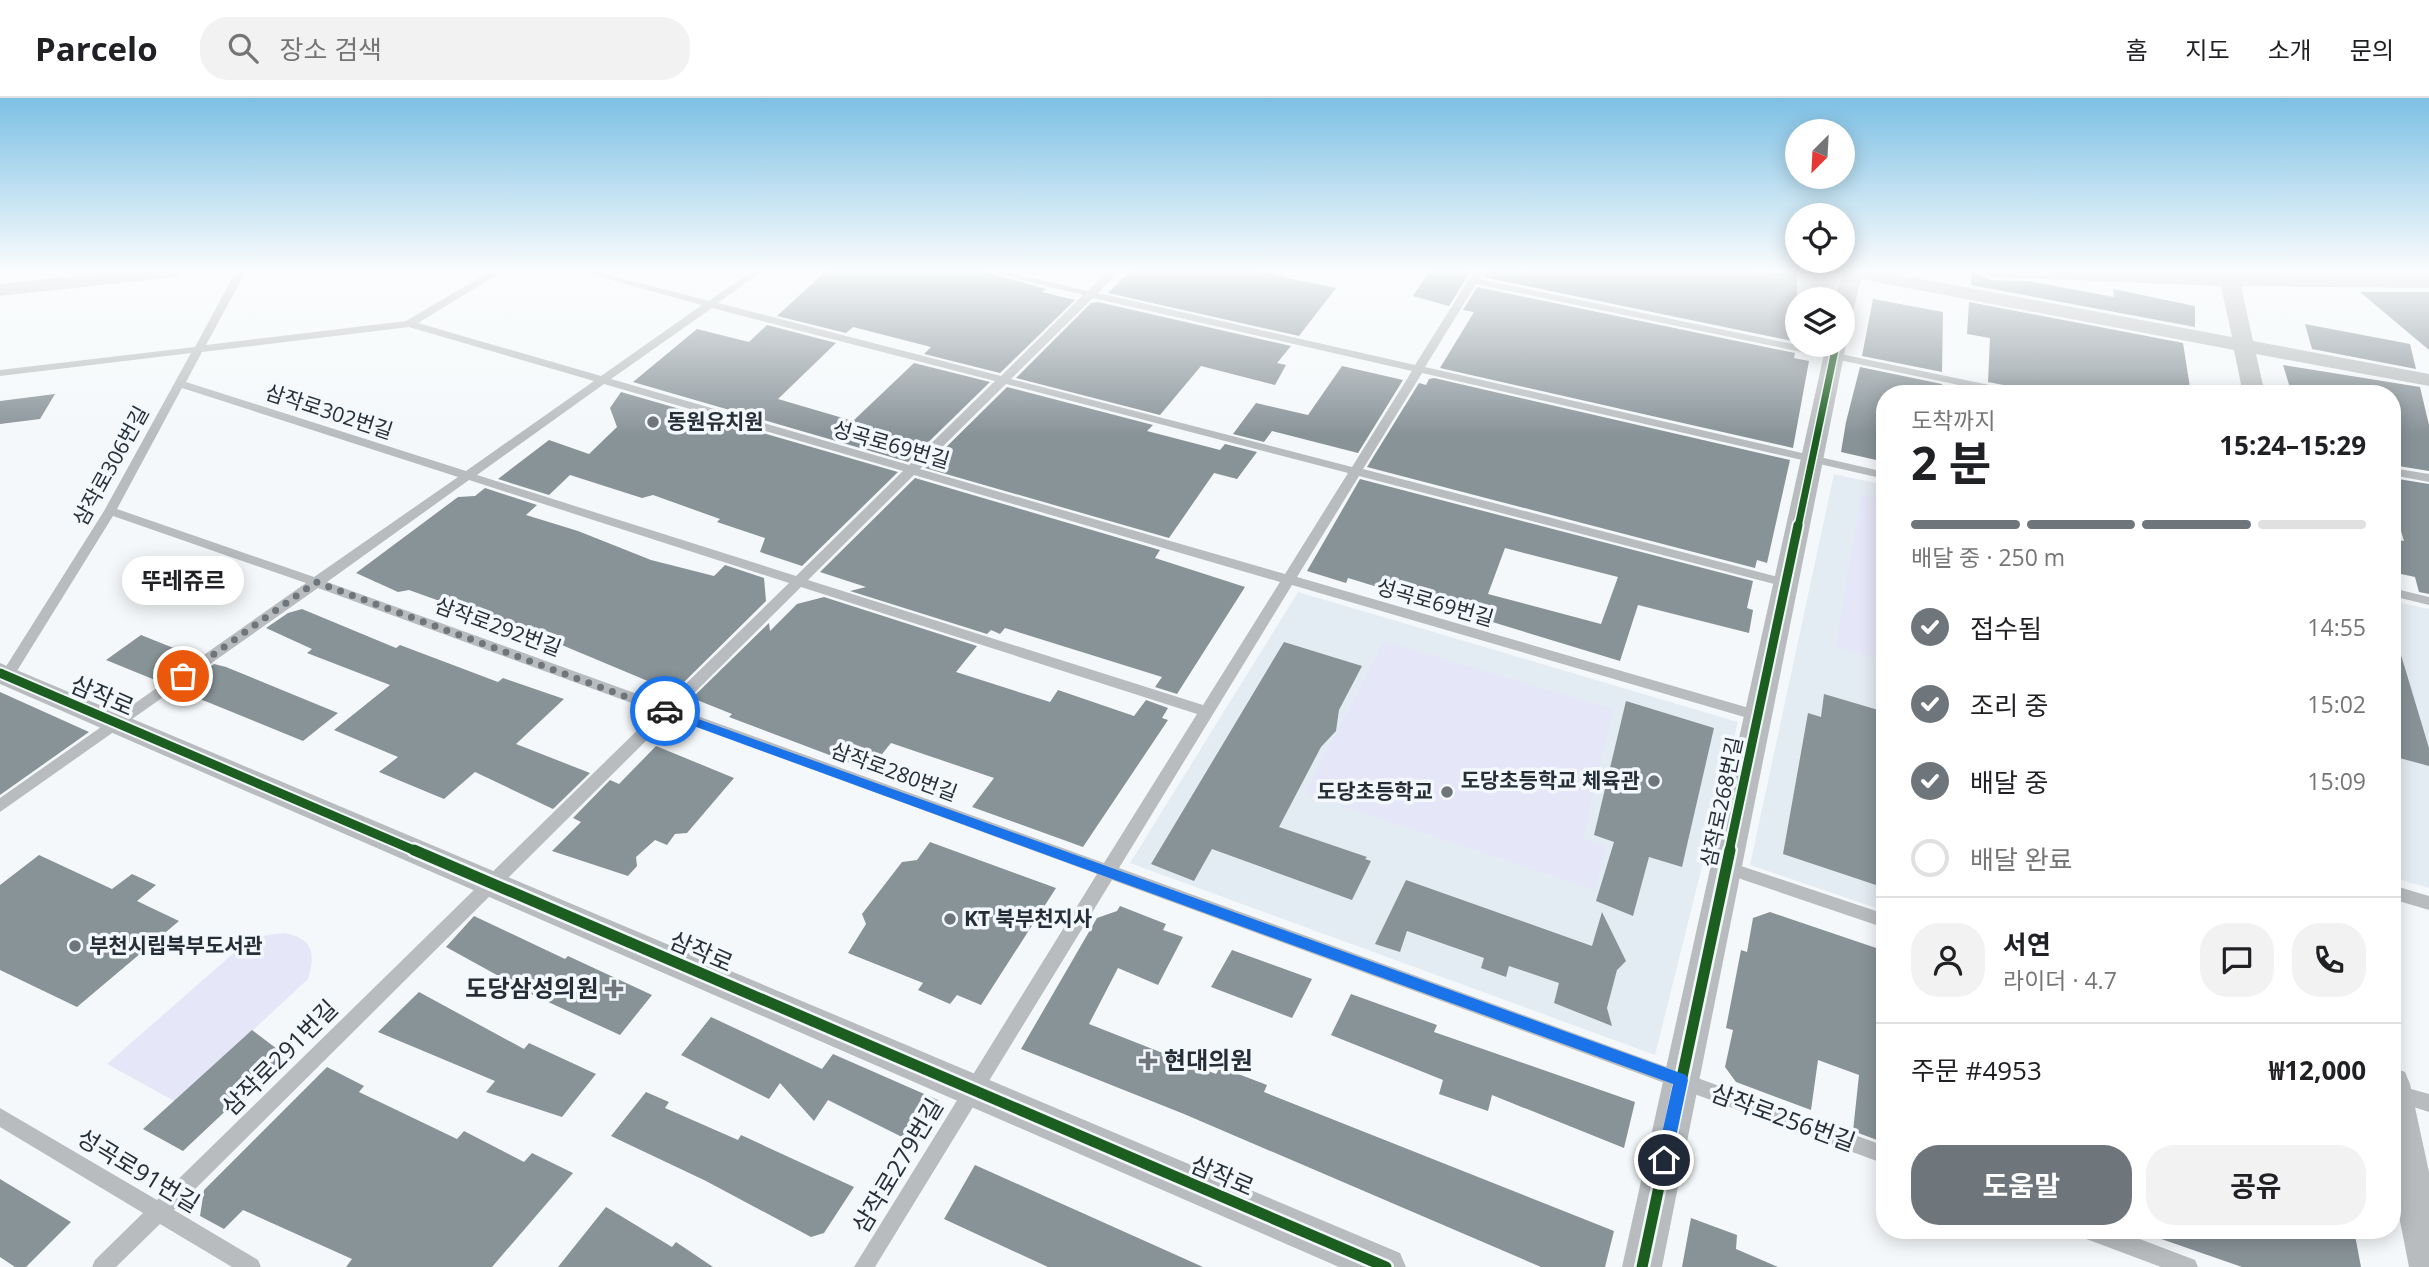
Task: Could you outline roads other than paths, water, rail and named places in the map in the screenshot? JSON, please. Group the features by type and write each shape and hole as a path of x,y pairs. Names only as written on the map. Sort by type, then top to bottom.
{"street":[{"path":"2140,326 2429,380"},
{"path":"2240,326 2252,385"},
{"name":"삼작로268번길","path":"1642,1267 1834,357"},
{"name":"삼작로","path":"4,675 1386,1267"},
{"path":"2401,1129 2429,1267"}],"lane":[{"name":"삼작로306번길","path":"4,675 110,511 211,326"},
{"name":"성곡로69번길","path":"0,373 396,326"},
{"name":"성곡로69번길","path":"414,326 600,382 1758,716"},
{"path":"0,806 680,326"},
{"path":"793,326 1786,583"},
{"path":"492,884 1058,326"},
{"path":"1228,326 1876,474"},
{"path":"973,1090 1446,326"},
{"path":"1716,326 1785,340"},
{"path":"1855,355 1981,385"},
{"name":"삼작로302번길","path":"180,384 467,476"},
{"path":"2401,473 2429,478"},
{"path":"467,476 1207,712"},
{"path":"110,511 316,582"},
{"name":"삼작로292번길","path":"316,582 666,712"},
{"path":"2401,594 2429,601"},
{"name":"삼작로280번길","path":"666,712 1108,871"},
{"path":"1726,867 1876,918"},
{"path":"1108,871 1681,1080"},
{"name":"삼작로291번길","path":"102,1267 492,884"},
{"path":"2401,895 2429,903"},
{"name":"삼작로256번길","path":"1681,1080 1876,1152"},
{"name":"삼작로279번길","path":"864,1267 973,1090"},
{"path":"2401,1092 2429,1103"},
{"name":"성곡로91번길","path":"0,1117 251,1267"},
{"path":"2112,1239 2188,1267"}],"place":[{"name":"동원유치원","path":"653,422"},
{"name":"뚜레쥬르","path":"183,676"},
{"name":"도당초등학교 체육관","path":"1654,781"},
{"name":"도당초등학교","path":"1447,792"},
{"name":"KT 북부천지사","path":"950,919"},
{"name":"부천시립북부도서관","path":"75,946"},
{"name":"도당삼성의원","path":"614,989"},
{"name":"현대의원","path":"1148,1061"}]}
